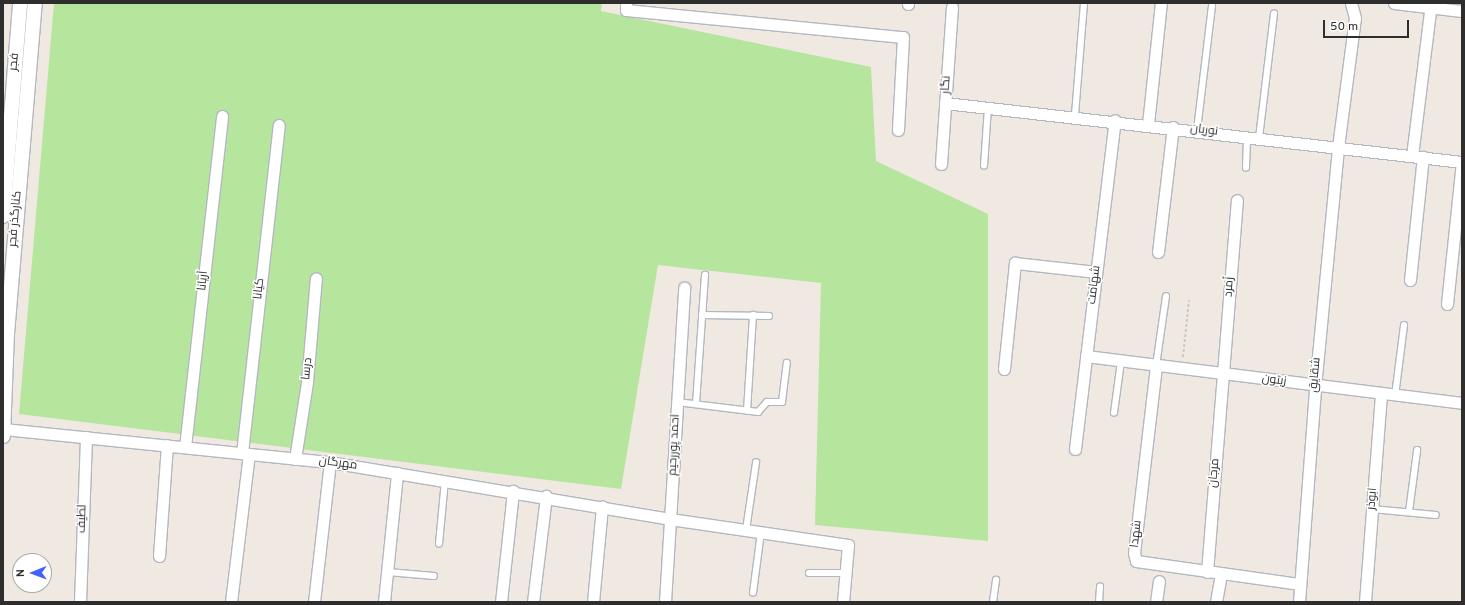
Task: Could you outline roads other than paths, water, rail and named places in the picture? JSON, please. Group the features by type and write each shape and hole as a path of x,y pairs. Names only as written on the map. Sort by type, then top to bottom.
{"street":[{"name":"فجر","path":"3,216 10,55 20,3"},
{"name":"کنارگذر فجر","path":"3,433 5,330 35,3"},
{"path":"626,3 626,10 903,37 898,130"},
{"path":"1148,124 1161,3"},
{"name":"شقایق","path":"1299,602 1315,387 1338,147 1355,18 1351,3"},
{"path":"1394,3 1431,5 1462,11"},
{"path":"1412,156 1431,5"},
{"name":"نگار","path":"941,164 952,7"},
{"name":"نوریان","path":"945,103 1075,115 1462,162"},
{"name":"آریانا","path":"185,447 222,116"},
{"name":"شهامت","path":"1075,449 1115,120"},
{"name":"کیانا","path":"230,602 279,124"},
{"path":"1158,252 1173,127"},
{"path":"1410,280 1423,157"},
{"path":"1447,304 1462,162"},
{"name":"زُمرد","path":"1224,374 1237,200"},
{"path":"1004,369 1015,263 1096,272"},
{"name":"درسا","path":"295,459 308,370 316,278"},
{"name":"احمد پوررحیم","path":"665,602 684,288"},
{"name":"زیتون","path":"1086,356 1315,387 1462,404"},
{"name":"شهدا","path":"1156,366 1134,553 1136,561 1300,584"},
{"name":"مرجان","path":"1207,572 1224,374"},
{"name":"ابوذر","path":"1365,602 1382,395"},
{"name":"مهرگان","path":"3,433 86,437 330,462 546,496 670,519 848,545 846,573"},
{"name":"لطیف","path":"80,602 86,437"},
{"path":"160,556 167,445"},
{"path":"314,602 330,462"},
{"path":"384,602 397,473"},
{"path":"500,602 514,491"},
{"path":"533,602 546,496"},
{"path":"593,602 602,506"},
{"path":"843,602 846,573"},
{"path":"1216,602 1221,574"},
{"path":"1156,602 1159,581"}],"lane":[{"path":"1075,115 1084,3"},
{"path":"1197,130 1212,6"},
{"path":"1259,138 1274,14"},
{"path":"984,166 988,107"},
{"path":"1246,168 1247,136"},
{"path":"696,404 705,275"},
{"path":"1156,366 1166,297"},
{"path":"702,315 769,316"},
{"path":"747,411 753,315"},
{"path":"1395,397 1404,326"},
{"path":"1114,413 1121,361"},
{"path":"677,402 758,412 767,402 782,402 787,363"},
{"path":"1409,512 1416,451"},
{"path":"746,530 756,463"},
{"path":"439,544 444,480"},
{"path":"1372,508 1436,515"},
{"path":"753,593 761,532"},
{"path":"388,572 434,576"},
{"path":"808,572 846,573"},
{"path":"993,602 996,580"},
{"path":"1099,602 1100,587"}]}
